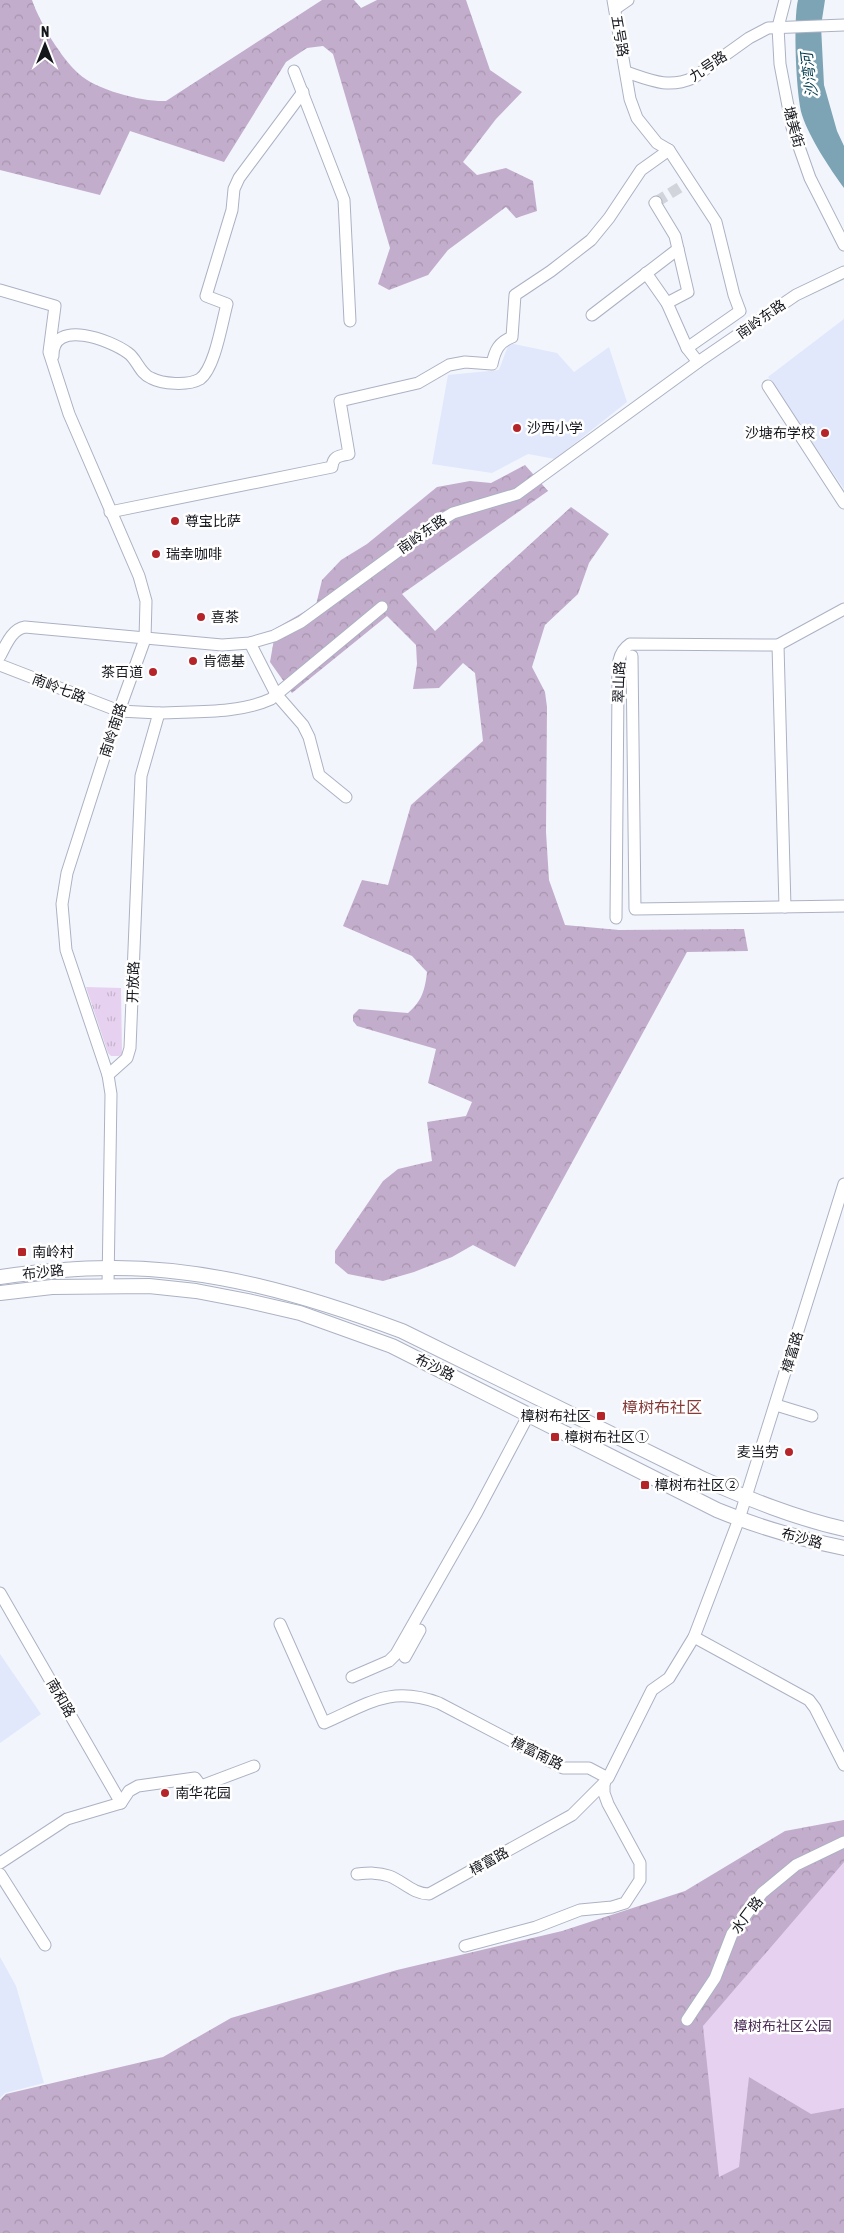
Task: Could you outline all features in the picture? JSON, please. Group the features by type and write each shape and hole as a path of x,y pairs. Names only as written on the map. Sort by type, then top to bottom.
{"main road":[{"name":"布沙路","path":"0,1277 50,1271 110,1268 151,1269 252,1283 352,1312 402,1331 703,1479 746,1498 812,1522 844,1528"},
{"name":"布沙路","path":"0,1293 52,1287 149,1286 196,1291 300,1313 392,1346 715,1509 808,1541 844,1548"},
{"path":"808,1541 812,1522"}],"street":[{"path":"614,5 628,0"},
{"name":"塘美街","path":"785,0 780,64 792,127 810,178 844,245"},
{"name":"五号路","path":"614,5 630,99 637,118 657,144 669,150 688,182 716,222 734,295 740,311 686,348"},
{"name":"九号路","path":"626,72 660,84 683,82 693,78 758,32 782,26 844,25"},
{"path":"294,71 344,200 350,321"},
{"path":"53,363 53,352 56,344 64,336 74,334 93,336 113,344 136,360 149,378 161,381 184,383 199,379 210,368 227,304 206,296 232,210 234,189 239,178 303,92"},
{"path":"110,512 332,467 333,460 336,457 349,454 340,400 418,383 449,365 465,362 492,364 498,347 504,340 512,337 515,295 551,271 591,240 609,218 641,170 669,150"},
{"path":"656,202 675,236 688,292 668,303"},
{"path":"592,315 678,248"},
{"name":"南岭东路","path":"0,656 12,635 18,629 25,627 222,645 250,643 274,636 301,622 453,513 517,494 698,362 796,295 844,272"},
{"path":"646,273 668,303 686,348 698,362"},
{"name":"南岭南路","path":"0,290 55,306 49,352 70,414 141,584 146,601 145,639 119,711 67,873 62,904 66,950 108,1075"},
{"path":"768,386 844,503"},
{"path":"119,711 159,713 256,706 276,694 382,607"},
{"name":"翠山路","path":"616,918 618,661 622,649 630,644 778,645 844,609"},
{"path":"250,643 276,694 306,731 319,775 346,797"},
{"path":"778,645 785,907"},
{"path":"632,656 635,909 844,906"},
{"name":"南岭七路","path":"0,665 119,711"},
{"name":"开放路","path":"108,1075 127,1058 130,1048 141,776 159,713"},
{"path":"108,1075 111,1094 110,1268 108,1285"},
{"name":"樟富路","path":"740,1519 844,1184"},
{"path":"776,1405 812,1416"},
{"path":"405,1657 531,1415"},
{"path":"352,1677 389,1661 396,1654 531,1415"},
{"path":"465,1946 536,1926 580,1910 612,1908 625,1903 640,1880 640,1863 604,1793 606,1781 652,1690 669,1678 694,1636 740,1519"},
{"name":"南和路","path":"0,1593 121,1803"},
{"name":"樟富南路","path":"280,1624 324,1723 376,1700 393,1695 419,1695 439,1703 563,1768 589,1768 606,1781"},
{"path":"694,1636 808,1700 815,1708 844,1765"},
{"path":"0,1863 67,1819 121,1803 129,1791 138,1786 195,1778 201,1786 254,1766"},
{"name":"樟富路","path":"357,1874 373,1872 389,1876 419,1894 428,1894 572,1815 606,1781"},
{"name":"水厂路","path":"686,2020 715,1978 732,1934 762,1893 779,1877 796,1865 844,1842"},
{"path":"0,1874 45,1946"}],"shaded area":[{"name":"沙塘布学校","path":"844,319 844,489 768,377"},
{"name":"沙西小学","path":"509,343 557,353 574,372 609,347 627,402 555,459 528,454 492,473 432,464 448,375 499,370"},
{"path":"0,1654 41,1714 0,1743"},
{"path":"0,1957 16,1986 44,2083 5,2093 0,2098"}],"green space":[{"path":"0,0 32,0 58,50 72,67 87,80 120,94 156,101 166,101 322,0 354,0 361,8 377,0 466,0 490,70 522,92 496,119 463,162 477,175 506,168 533,181 537,211 516,218 506,207 448,250 428,275 389,290 378,284 390,248 333,54 323,46 307,48 286,62 224,162 130,131 100,195 0,170"},
{"path":"525,465 548,491 402,594 435,631 571,507 609,534 589,563 578,594 545,625 532,667 545,692 547,707 546,832 549,880 565,925 619,930 744,929 748,951 687,952 515,1267 473,1245 452,1257 414,1272 383,1281 348,1274 335,1263 335,1251 383,1181 398,1169 432,1161 427,1122 466,1116 472,1102 428,1083 436,1049 357,1026 353,1021 353,1015 359,1009 408,1013 417,1004 422,995 427,972 412,956 343,926 362,880 388,885 411,805 483,741 475,673 463,663 439,688 413,689 417,664 416,645 387,616 292,693 270,662 276,628 316,605 322,580 341,560 367,544 437,487 470,481 491,483"},
{"path":"86,987 121,988 122,1054 119,1056 111,1056 108,1053"},
{"path":"844,1820 844,2233 0,2233 0,2100 6,2094 163,2057 231,2018 397,1970 562,1931 685,1891 785,1831"},
{"name":"樟树布社区公园","path":"844,1862 844,2108 811,2114 749,2077 739,2167 719,2177 703,2026"}],"water":[{"name":"沙湾河","path":"798,0 825,0 821,26 824,85 837,131 844,146 844,188 815,143 802,115 796,58 796,10"}],"tunnel":[{"path":"656,202 687,183"}],"place":[{"name":"沙西小学","path":"517,428"},
{"name":"沙塘布学校","path":"825,433"},
{"name":"尊宝比萨","path":"175,521"},
{"name":"瑞幸咖啡","path":"156,554"},
{"name":"喜茶","path":"201,617"},
{"name":"肯德基","path":"193,661"},
{"name":"茶百道","path":"153,672"},
{"name":"南岭村","path":"22,1252"},
{"name":"樟树布社区","path":"601,1416"},
{"name":"樟树布社区①","path":"555,1437"},
{"name":"麦当劳","path":"789,1452"},
{"name":"樟树布社区②","path":"645,1485"},
{"name":"南华花园","path":"165,1793"}],"district":[{"name":"樟树布社区","path":"662,1407"}]}
